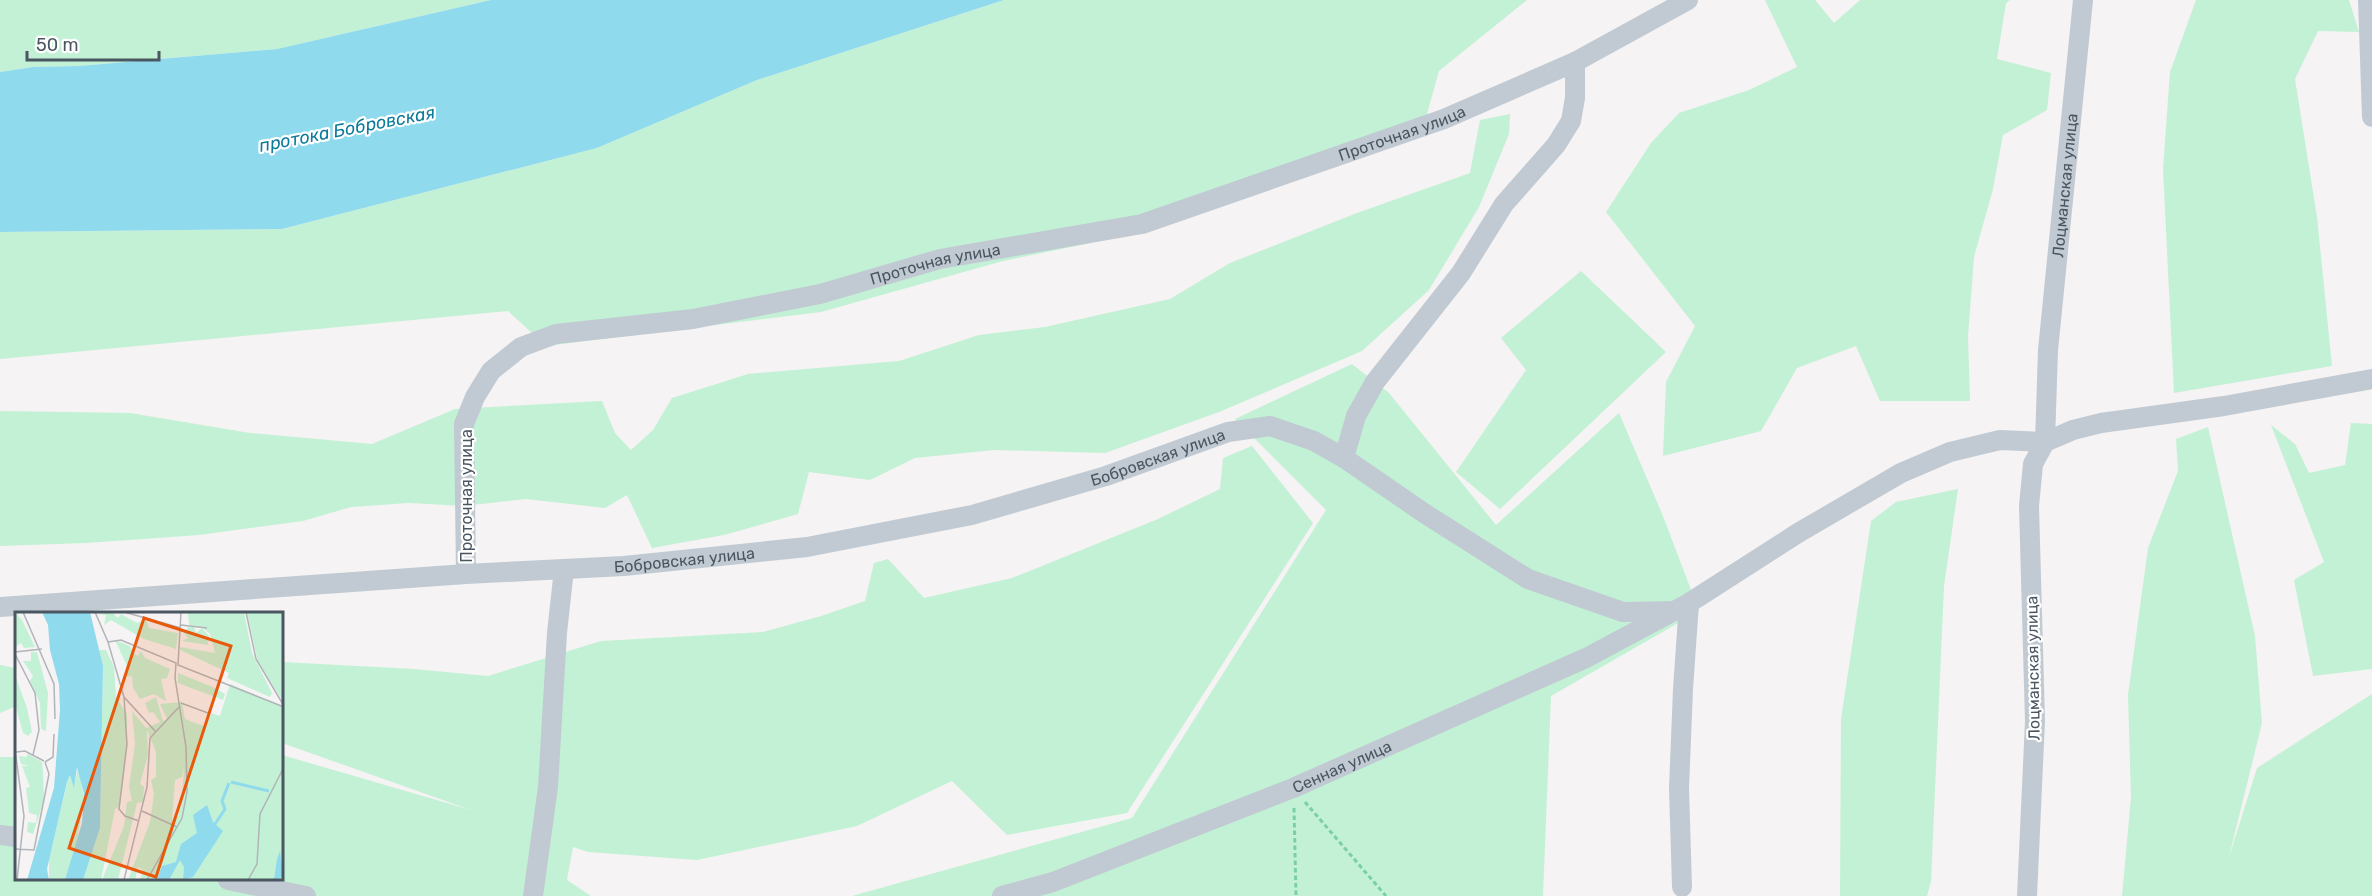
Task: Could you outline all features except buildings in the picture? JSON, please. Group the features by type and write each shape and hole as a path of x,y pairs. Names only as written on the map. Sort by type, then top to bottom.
{"street":[{"path":"1344,458 1356,416 1381,373 1461,273 1504,204 1556,145 1571,121 1575,98 1575,62 1688,0"},
{"name":"Лоцманская улица","path":"2027,896 2035,721 2028,506 2033,464 2045,442 2048,350 2083,0"},
{"path":"2368,0 2371,31 2372,117"},
{"name":"Проточная улица","path":"466,574 464,424 475,397 491,371 520,347 556,334 693,319 820,294 940,259 1142,224 1444,119 1575,62"},
{"path":"1682,887 1679,788 1683,689 1682,607 1798,533 1901,473 1950,452 2000,440 2045,442 2073,430 2101,423 2224,406 2372,379"},
{"name":"Бобровская улица","path":"0,607 466,574 624,566 807,547 972,515 1106,476 1228,432 1270,426 1314,441 1344,458 1424,513 1528,579 1623,612 1682,607"},
{"path":"533,896 548,787 556,633 564,569"},
{"name":"Сенная улица","path":"1002,896 1053,882 1293,788 1586,658 1682,607"},
{"path":"0,835 15,837"},
{"path":"237,881 306,896"}],"path":[{"path":"1293,788 1296,896"},
{"path":"1293,788 1386,896"}],"green space":[{"path":"0,0 491,0 277,49 79,66 33,67 0,72"},
{"path":"1004,0 1527,0 1439,71 1421,135 1144,232 1003,261 821,312 546,346 508,311 0,359 0,232 282,229 597,148 757,80"},
{"path":"1765,0 1815,0 1834,23 1860,0 2010,0 2006,3 1997,59 2051,73 2047,110 2003,135 1993,189 1974,257 1968,336 1970,401 1880,401 1856,346 1797,368 1761,431 1663,456 1666,382 1695,326 1606,212 1651,143 1679,113 1749,90 1797,67"},
{"path":"2196,0 2349,0 2359,32 2318,31 2295,79 2317,217 2332,366 2174,393 2163,169 2170,72"},
{"path":"1510,114 1509,134 1479,207 1429,290 1362,351 1219,412 1105,453 994,450 915,458 870,480 809,472 798,514 724,535 652,548 627,495 605,508 526,499 464,506 409,503 351,507 303,521 199,535 0,546 0,411 130,413 250,433 372,444 455,409 602,401 615,433 631,450 653,430 672,398 748,374 899,361 979,335 1045,327 1170,299 1230,263 1357,213 1470,173 1480,120"},
{"path":"1581,271 1666,352 1500,509 1456,472 1526,370 1501,338"},
{"path":"1352,364 1389,393 1496,525 1619,413 1663,516 1699,611 1551,696 1543,896 852,896 1132,818 1326,510 1235,419"},
{"path":"2351,423 2372,424 2372,669 2313,676 2294,580 2324,562 2271,425 2295,444 2309,473 2345,465"},
{"path":"2208,427 2255,636 2262,723 2229,857 2257,768 2372,694 2372,896 2122,896 2131,797 2128,695 2148,548 2178,471 2176,439"},
{"path":"1252,446 1313,523 1127,813 1007,835 952,781 857,826 697,860 588,852 573,847 567,880 591,896 0,896 0,757 15,757 15,881 284,881 284,756 471,810 284,744 284,662 414,669 488,676 601,641 763,632 865,601 874,563 888,559 924,598 1012,578 1158,519 1220,489 1223,458"},
{"path":"1958,489 1944,586 1931,881 1927,896 1840,896 1841,719 1871,521 1896,502"},
{"path":"0,665 15,668 15,706 0,713"}],"water":[{"name":"протока Бобровская","path":"491,0 1004,0 757,80 597,148 282,229 0,232 0,72 33,67 79,66 277,49"}]}
